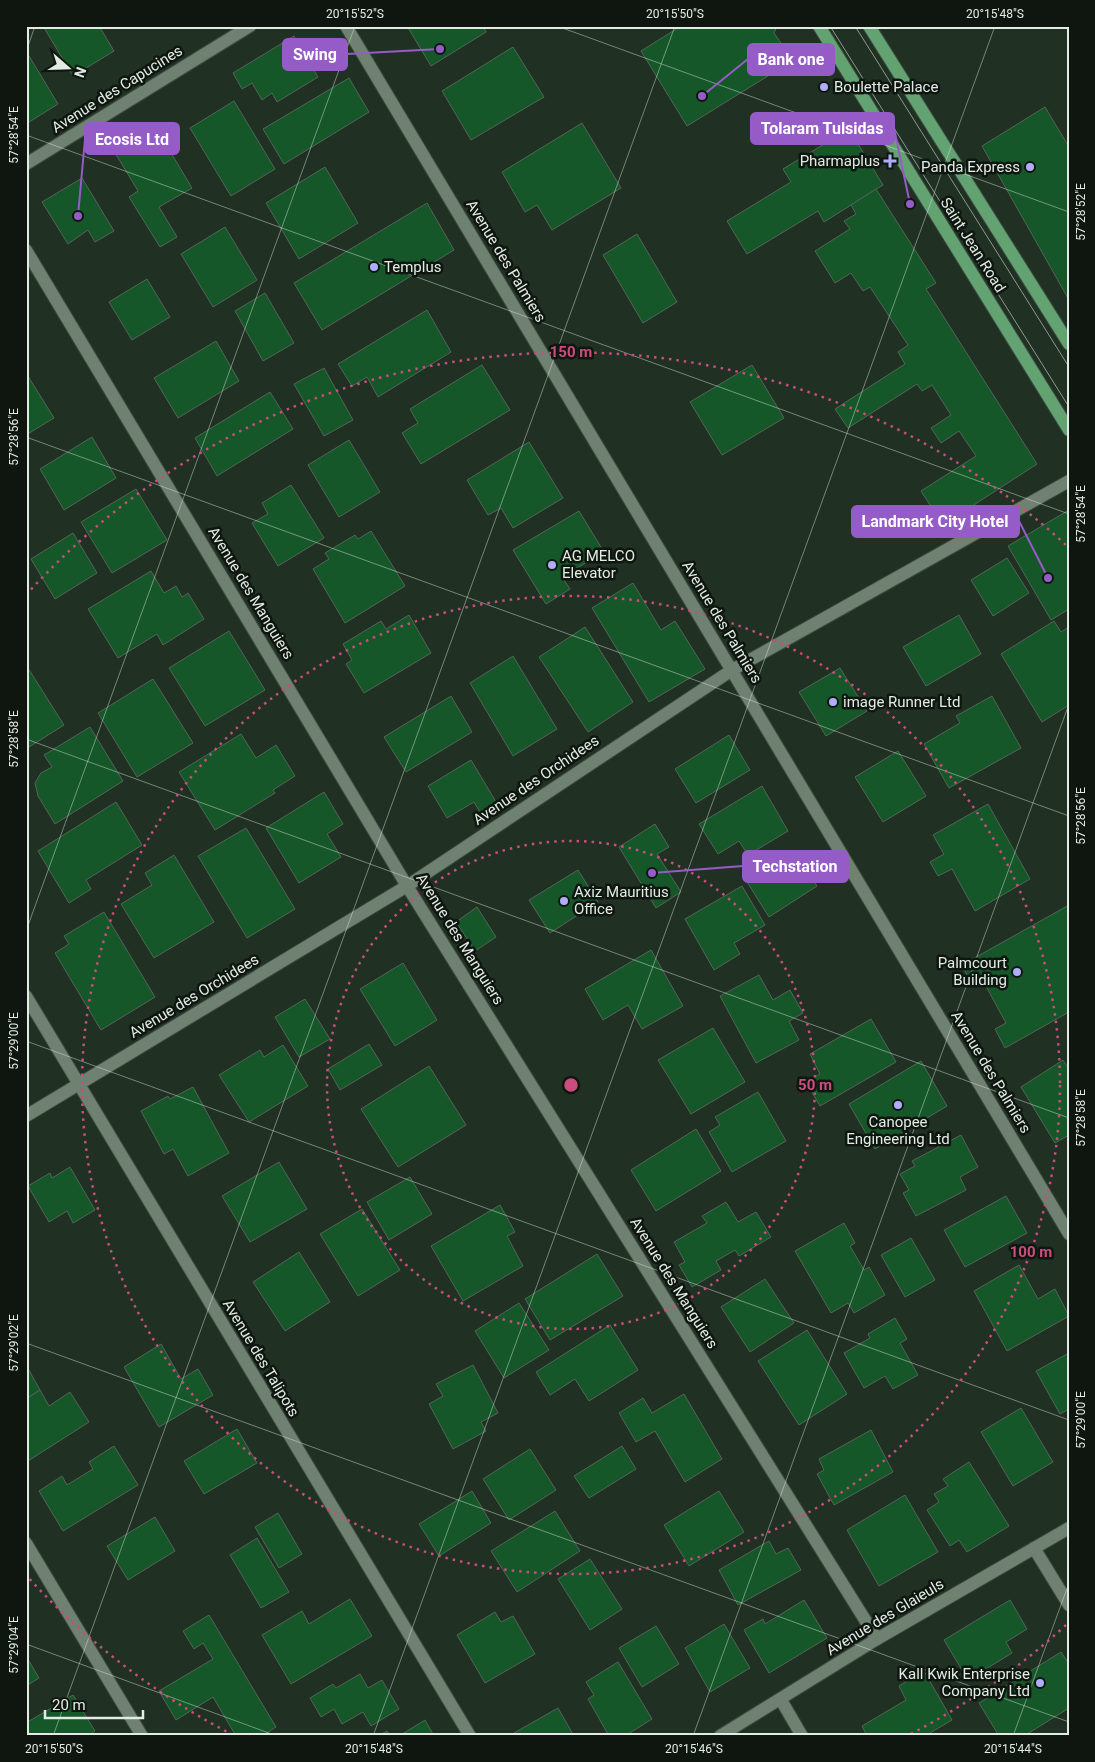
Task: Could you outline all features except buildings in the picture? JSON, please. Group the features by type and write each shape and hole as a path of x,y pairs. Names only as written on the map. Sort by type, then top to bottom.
{"main road":[{"name":"Saint Jean Road","path":"818,26 1069,430"},
{"name":"Saint Jean Road","path":"869,26 1069,344"}],"street":[{"name":"Avenue des Capucines","path":"26,164 250,26"},
{"name":"Avenue des Palmiers","path":"346,26 1069,1234"},
{"name":"Avenue des Manguiers","path":"26,250 407,886 877,1639"},
{"name":"Avenue des Orchidees","path":"26,1116 407,886 732,670 1069,481"},
{"name":"Avenue des Talipots","path":"26,996 470,1736"},
{"name":"Avenue des Glaieuls","path":"720,1736 877,1639 1069,1528"},
{"path":"26,1543 142,1736"},
{"path":"1034,1548 1069,1606"},
{"path":"781,1700 802,1736"}],"tram line":[{"path":"830,26 1069,407"},
{"path":"855,26 1069,367"}],"place":[{"name":"Swing","path":"440,49"},
{"name":"Boulette Palace","path":"824,87"},
{"name":"Bank one","path":"702,96"},
{"name":"Pharmaplus","path":"890,161"},
{"name":"Panda Express","path":"1030,167"},
{"name":"Tolaram Tulsidas","path":"910,204"},
{"name":"Ecosis Ltd","path":"78,216"},
{"name":"Templus","path":"374,267"},
{"name":"AG MELCO Elevator","path":"552,565"},
{"name":"Landmark City Hotel","path":"1048,578"},
{"name":"image Runner Ltd","path":"833,702"},
{"name":"Techstation","path":"652,873"},
{"name":"Axiz Mauritius Office","path":"564,901"},
{"name":"Palmcourt Building","path":"1017,972"},
{"name":"Canopee Engineering Ltd","path":"898,1105"},
{"name":"Kall Kwik Enterprise Company Ltd","path":"1040,1683"}]}
